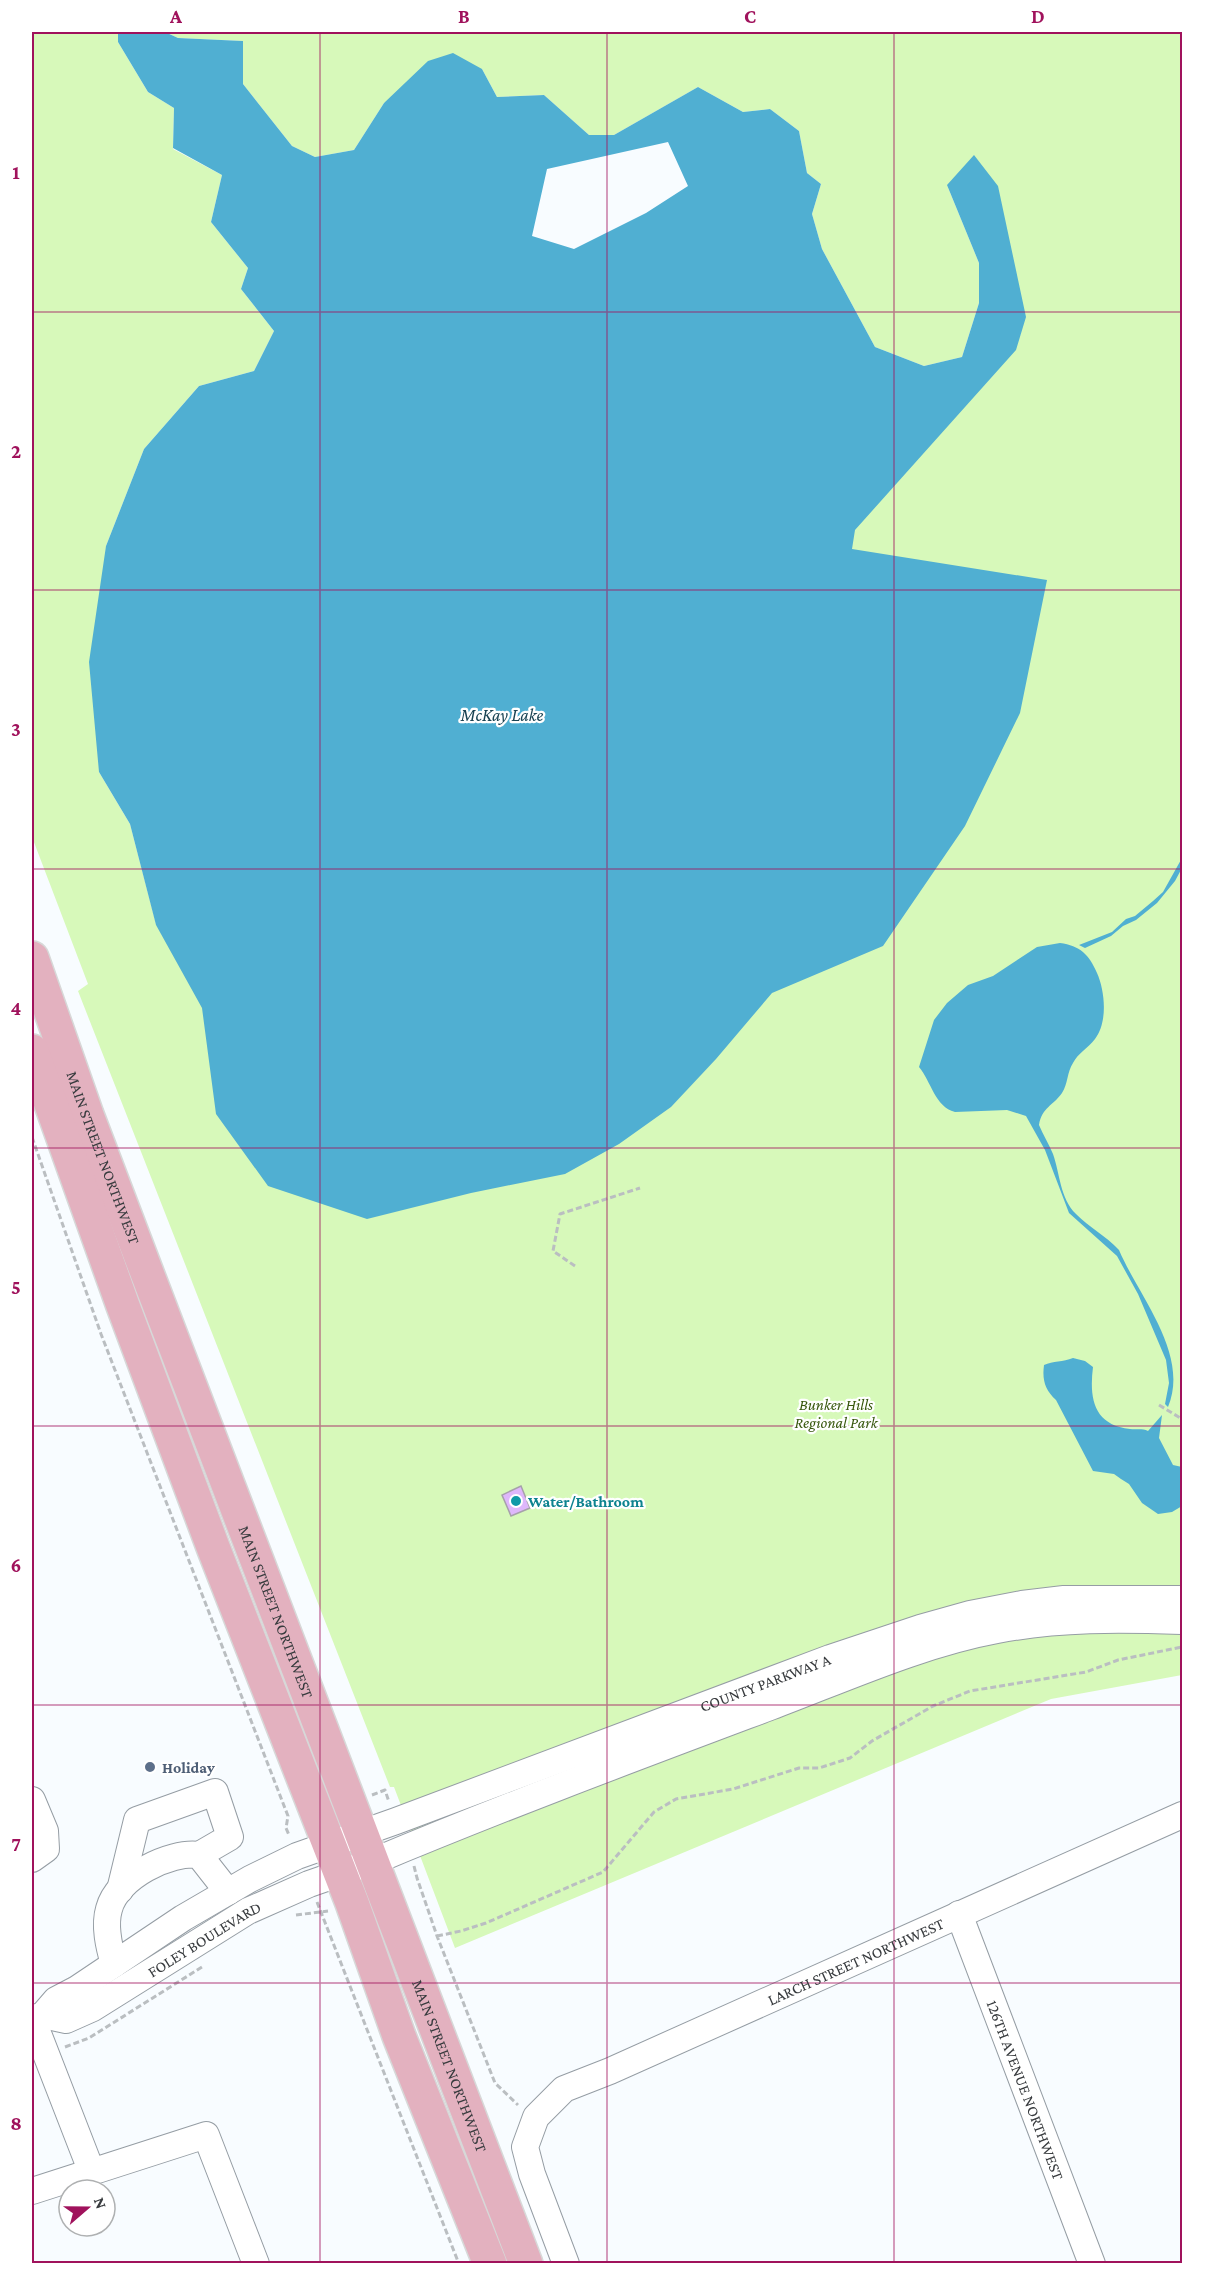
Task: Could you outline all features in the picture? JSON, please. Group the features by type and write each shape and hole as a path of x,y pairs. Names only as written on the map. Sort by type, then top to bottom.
{"main road":[{"name":"MAIN STREET NORTHWEST","path":"32,958 127,1222 526,2264"},
{"name":"MAIN STREET NORTHWEST","path":"32,1050 127,1317 334,1859 399,2036 490,2264"}],"street":[{"name":"COUNTY PARKWAY A","path":"367,1848 830,1658 920,1628 997,1608 1033,1602 1112,1598 1182,1599"},
{"name":"COUNTY PARKWAY A","path":"367,1848 705,1732 926,1649 996,1630 1049,1622 1117,1619 1182,1621"},
{"path":"114,1964 107,1926 109,1907 120,1890 136,1875 174,1855 199,1855 230,1837 215,1792 137,1820 120,1890"},
{"path":"32,1800 45,1832 39,1854"},
{"name":"LARCH STREET NORTHWEST","path":"536,2117 564,2089 610,2071 1182,1815"},
{"name":"FOLEY BOULEVARD","path":"34,2017 66,2020 93,2008 248,1911 298,1888 334,1859 367,1848"},
{"path":"199,1855 228,1892"},
{"name":"FOLEY BOULEVARD","path":"34,2017 56,2000 77,1989 183,1918 228,1892 297,1856 334,1859"},
{"name":"126TH AVENUE NORTHWEST","path":"959,1914 1092,2264"},
{"path":"34,2017 91,2170"},
{"path":"536,2117 525,2147 532,2174 566,2264"},
{"path":"32,2192 91,2170 206,2134 256,2264"}],"path":[{"path":"32,1137 101,1334 288,1816 286,1828"},
{"path":"575,1266 554,1251 560,1215 640,1188"},
{"path":"1159,1404 1182,1419"},
{"path":"437,1936 486,1923 603,1872 654,1812 676,1799 733,1789 799,1767 819,1768 849,1758 933,1706 970,1691 1086,1672 1118,1660 1182,1647"},
{"path":"417,1878 437,1936 495,2083 513,2102 536,2117"},
{"path":"290,1916 311,1912 321,1914 459,2264"},
{"path":"46,2054 89,2038 208,1963"}],"green space":[{"name":"Bunker Hills Regional Park","path":"32,32 118,32 118,42 148,92 174,108 173,149 222,175 211,222 248,268 241,289 274,331 254,371 199,386 144,449 106,546 99,772 130,824 156,924 162,935 1021,334 947,185 979,263 979,303 962,357 924,366 875,347 822,249 812,214 821,184 807,173 799,131 770,109 743,112 698,87 614,135 589,135 544,95 497,97 482,69 384,103 354,150 315,157 292,146 243,84 243,41 178,38 165,32 1182,32 1182,1675 1051,1699 455,1948 394,1787 390,1787 78,991 88,984 32,837"}],"water":[{"name":"McKay Lake","path":"118,32 165,32 178,38 243,41 243,84 292,146 315,157 354,150 384,103 428,61 453,53 482,69 497,97 544,95 589,135 614,135 698,87 743,112 770,109 799,131 807,173 821,184 812,214 822,249 875,347 924,366 962,357 979,303 979,263 947,185 974,155 998,186 1026,317 1016,350 855,530 852,549 1047,580 1020,713 965,826 883,946 772,993 716,1059 671,1107 619,1144 565,1174 471,1193 367,1219 268,1186 216,1114 202,1008 156,925 130,824 99,772 89,662 106,546 144,449 199,386 254,371 274,331 241,289 248,268 211,222 222,175 173,148 174,108 148,92 118,42","holes":["668,142 688,186 646,213 574,249 532,236 547,169"]},
{"path":"1182,858 1182,868 1175,881 1157,903 1111,936 1085,948 1079,945 1112,932 1126,919 1135,916 1153,901 1163,892"},
{"path":"1060,943 1073,946 1091,961 1102,989 1104,1006 1102,1024 1095,1039 1075,1059 1064,1089 1045,1110 1039,1125 1053,1154 1064,1193 1071,1208 1119,1250 1159,1326 1172,1367 1173,1387 1168,1407 1165,1404 1169,1383 1166,1360 1138,1294 1117,1256 1069,1213 1045,1150 1026,1116 1007,1110 955,1112 948,1109 938,1099 919,1067 934,1020 947,1003 968,985 993,976 1037,947"},
{"path":"1073,1358 1085,1361 1093,1367 1093,1400 1096,1409 1108,1422 1130,1429 1148,1431 1162,1415 1159,1438 1173,1465 1182,1467 1182,1506 1172,1512 1158,1514 1142,1503 1129,1484 1114,1474 1093,1471 1056,1400 1049,1392 1043,1375 1044,1365"}],"building":[{"name":"Water/Bathroom","path":"521,1486 530,1508 511,1516 502,1495"}],"place":[{"name":"Water/Bathroom","path":"516,1501"},
{"name":"Holiday","path":"150,1767"}]}
